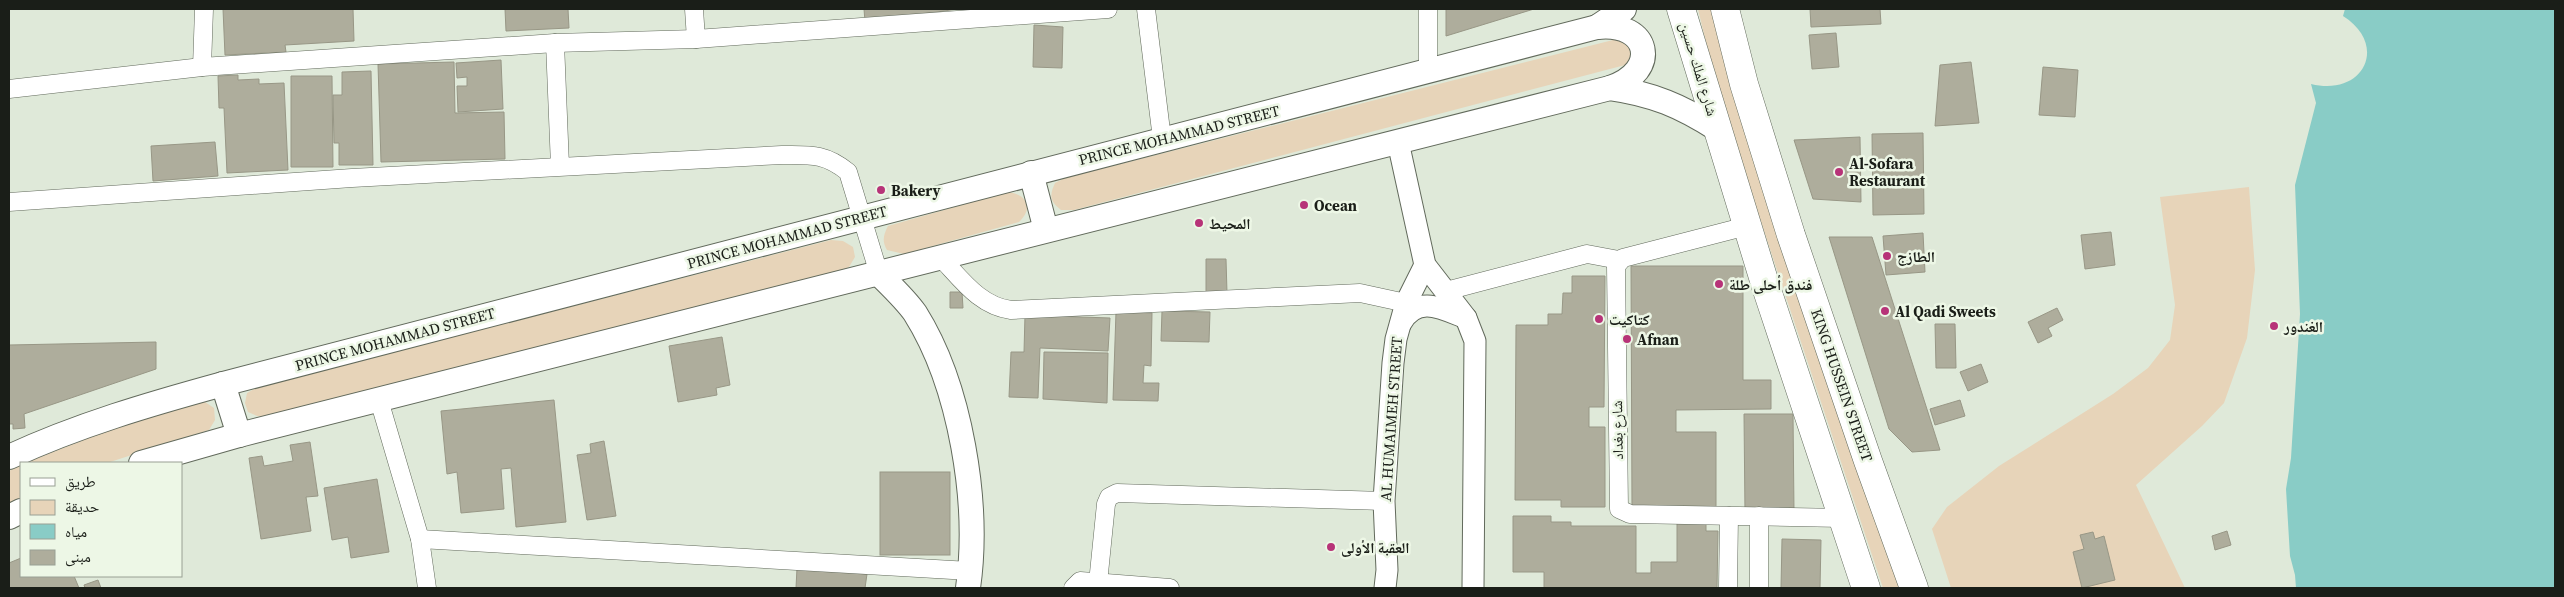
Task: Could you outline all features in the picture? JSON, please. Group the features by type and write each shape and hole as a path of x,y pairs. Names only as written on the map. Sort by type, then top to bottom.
{"highway":[{"name":"شارع الملك حسين","path":"1681,9 1717,129"},
{"name":"KING HUSSEIN STREET","path":"1725,9 1739,65 1791,235 1868,461 1914,588"},
{"path":"1717,129 1866,588"}],"main road":[{"name":"PRINCE MOHAMMAD STREET","path":"9,457 66,432 134,409 223,384 1597,27 1624,9"},
{"path":"144,462 239,435 1610,88 1633,78 1640,67 1643,55 1640,43 1632,33 1622,27 1597,27"},
{"path":"1610,88 1657,98 1688,111 1717,129"},
{"path":"1031,173 1046,230"},
{"path":"879,274 914,312 932,346 954,408 966,459 971,506 969,580"},
{"path":"223,384 239,435"}],"street":[{"path":"202,67 204,9"},
{"path":"694,9 696,39"},
{"path":"9,90 202,67 555,43 696,39 1108,9"},
{"path":"1146,9 1162,139"},
{"path":"1428,9 1428,71"},
{"path":"555,43 560,166"},
{"path":"1398,142 1425,265 1466,318 1475,342 1473,588"},
{"path":"9,202 352,178 560,166 782,155 820,156 834,160 848,172 879,274"},
{"path":"1446,291 1586,254 1619,260 1747,226"},
{"path":"941,258 982,300 999,308 1011,310 1360,293 1406,303"},
{"name":"شارع بغداد","path":"1619,260 1616,272 1619,509 1630,514 1842,518"},
{"name":"AL HUMAIMEH STREET","path":"1385,588 1384,501 1393,363 1399,327 1406,303 1425,265"},
{"path":"1399,327 1411,310 1420,306 1430,306 1466,318"},
{"path":"379,400 420,539 427,588"},
{"path":"1098,583 1106,504 1109,497 1117,493 1384,501"},
{"path":"1728,588 1729,516"},
{"path":"1759,516 1759,588"},
{"path":"420,539 969,580"},
{"path":"1073,588 1080,581 1170,588"}],"green space":[{"path":"1698,9 1715,9 1733,89 1899,588 1883,588 1718,93"},
{"path":"1613,40 1622,40 1634,48 1629,64 1074,210 1061,210 1052,198 1055,183 1065,178"},
{"path":"2249,187 2255,270 2247,338 2224,403 2202,426 2136,485 2185,588 1951,588 1932,529 1947,507 1999,466 2113,394 2148,368 2170,340 2175,305 2160,197"},
{"path":"1007,192 1014,193 1026,202 1026,212 1019,222 904,254 887,250 885,247 884,238 888,226"},
{"path":"831,240 843,241 853,247 855,257 849,267 838,272 270,417 257,416 248,412 245,403 247,393 258,387"},
{"path":"205,402 214,408 215,420 209,430 110,462 28,462 116,427 192,403"},
{"path":"20,466 20,499 9,504 9,471"}],"water":[{"path":"2345,9 2555,9 2555,588 2296,588 2290,556 2286,489 2291,458 2300,314 2295,185 2316,103 2311,84 2329,86 2345,83 2357,76 2364,66 2367,54 2365,41 2357,28 2343,16"}],"building":[{"path":"223,9 353,9 354,41 285,45 286,52 225,55"},
{"path":"505,9 568,9 569,28 506,31"},
{"path":"864,9 958,9 865,22"},
{"path":"1446,9 1534,9 1446,36"},
{"path":"1810,9 1880,9 1881,24 1811,27"},
{"path":"1034,25 1063,27 1062,68 1033,67"},
{"path":"1836,33 1839,67 1812,69 1809,35"},
{"path":"501,60 503,109 458,112 457,86 467,86 467,77 457,78 456,63"},
{"path":"454,62 455,113 504,112 505,159 381,162 378,64"},
{"path":"1971,62 1979,123 1935,126 1940,65"},
{"path":"2043,67 2078,70 2075,117 2039,115"},
{"path":"371,71 373,165 339,165 339,143 334,143 333,95 342,95 342,72"},
{"path":"238,75 238,80 259,79 259,84 284,83 288,170 227,173 224,108 219,108 218,76"},
{"path":"291,76 332,76 333,167 291,167"},
{"path":"1923,133 1924,214 1873,215 1872,134"},
{"path":"1860,137 1861,202 1813,199 1794,140"},
{"path":"215,142 218,176 153,181 151,146"},
{"path":"2111,232 2115,265 2085,269 2081,235"},
{"path":"1923,233 1925,272 1886,275 1883,236"},
{"path":"1829,237 1872,237 1940,450 1912,452 1889,429"},
{"path":"1206,259 1226,259 1227,293 1206,293"},
{"path":"1631,266 1743,266 1743,380 1771,380 1771,409 1676,410 1676,432 1716,432 1716,508 1632,509"},
{"path":"1572,276 1605,276 1604,407 1589,407 1589,427 1605,427 1605,507 1561,507 1561,500 1515,500 1516,325 1548,325 1548,314 1562,314 1563,293 1572,293"},
{"path":"950,292 962,292 963,308 950,308"},
{"path":"2057,308 2063,320 2048,328 2052,336 2038,343 2028,322"},
{"path":"1162,311 1210,312 1209,342 1161,341"},
{"path":"1116,312 1152,313 1151,366 1144,365 1143,383 1159,383 1158,401 1113,400"},
{"path":"1025,315 1110,318 1108,351 1040,348 1038,398 1009,397 1011,352 1024,352"},
{"path":"1935,324 1955,324 1956,368 1936,368"},
{"path":"722,337 730,385 716,388 717,395 678,402 669,346"},
{"path":"156,342 156,369 24,414 25,428 13,429 13,424 9,424 9,345"},
{"path":"1044,352 1108,353 1107,403 1043,399"},
{"path":"1981,364 1988,382 1968,391 1960,372"},
{"path":"554,400 566,522 516,527 511,468 501,469 504,509 461,513 457,472 447,474 441,411"},
{"path":"1960,400 1965,416 1935,425 1930,409"},
{"path":"1744,414 1793,414 1794,512 1745,513"},
{"path":"604,441 616,516 587,520 577,455 591,453 590,444"},
{"path":"310,442 318,496 306,497 311,531 261,539 249,458 262,456 264,466 293,461 290,445"},
{"path":"880,472 950,472 950,555 880,555"},
{"path":"377,479 389,552 351,558 348,537 332,540 324,488"},
{"path":"1513,516 1551,516 1551,522 1571,522 1571,526 1636,526 1636,573 1651,573 1651,562 1677,562 1677,518 1706,519 1706,531 1718,531 1717,588 1544,588 1544,572 1513,572"},
{"path":"2227,531 2231,545 2215,550 2212,536"},
{"path":"2093,532 2095,539 2104,536 2115,580 2082,588 2073,552 2084,549 2080,535"},
{"path":"1782,539 1821,540 1820,588 1781,588"},
{"path":"20,558 20,577 74,577 79,588 9,588 9,563"},
{"path":"797,568 867,574 865,588 796,588"},
{"path":"98,580 101,588 85,588 84,585"}],"place":[{"name":"Al-Sofara Restaurant","path":"1839,172"},
{"name":"Bakery","path":"881,190"},
{"name":"Ocean","path":"1304,205"},
{"name":"المحيط","path":"1199,223"},
{"name":"الطازج","path":"1887,256"},
{"name":"فندق أحلى طلة","path":"1719,284"},
{"name":"Al Qadi Sweets","path":"1885,311"},
{"name":"كتاكيت","path":"1599,319"},
{"name":"الغندور","path":"2274,326"},
{"name":"Afnan","path":"1627,339"},
{"name":"العقبة الأولى","path":"1331,547"}]}
